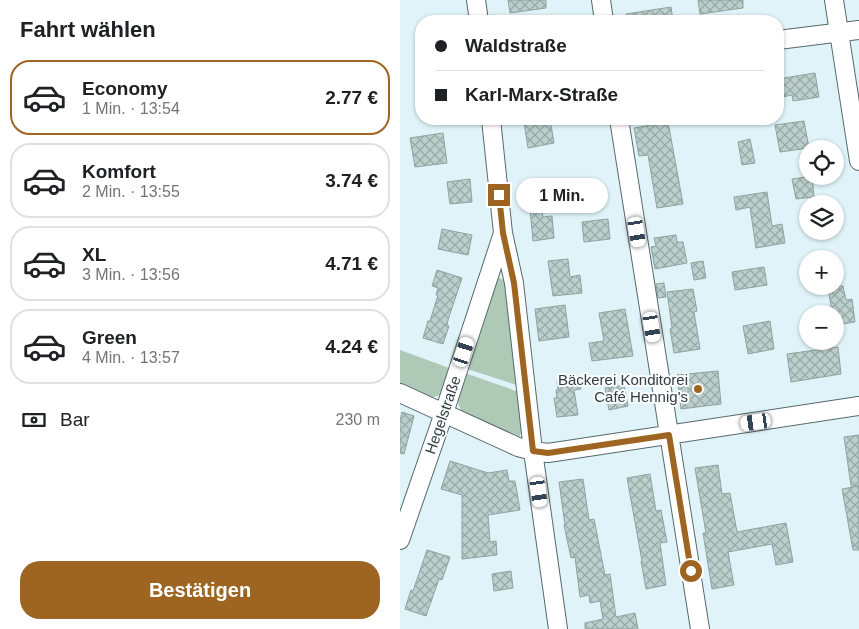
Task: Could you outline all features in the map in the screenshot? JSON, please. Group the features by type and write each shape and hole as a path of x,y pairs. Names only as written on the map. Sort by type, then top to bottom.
{"street":[{"path":"476,0 478,15"},
{"path":"601,0 603,15"},
{"path":"834,0 859,161"},
{"path":"784,39 859,30"},
{"path":"492,125 503,233 514,283 533,451 558,629"},
{"path":"620,125 700,629"},
{"name":"Hegelstraße","path":"400,540 503,233"},
{"path":"400,393 518,447 548,453 859,406"}],"green space":[{"path":"498,277 505,281 520,386 464,368 494,278"},
{"path":"400,350 452,369 443,394 431,398 400,385"},
{"path":"462,372 519,392 523,425 519,439 463,414 458,403 458,389"}],"building":[{"path":"508,0 546,0 546,8 510,13"},
{"path":"698,0 743,0 743,8 700,14"},
{"path":"671,7 672,15 626,15"},
{"path":"815,73 819,97 793,101 792,95 784,97 784,78"},
{"path":"804,121 808,140 799,140 799,149 780,152 775,125"},
{"path":"524,125 551,125 554,143 528,148"},
{"path":"651,125 669,125 683,204 657,208 648,155 639,156 634,128"},
{"path":"443,133 447,163 415,167 410,138"},
{"path":"750,139 755,163 742,165 738,142"},
{"path":"799,178 799,185 813,185 814,195 799,195 799,199 796,199 792,179"},
{"path":"470,179 472,202 450,204 447,182"},
{"path":"537,182 543,217 552,216 554,238 533,241 529,198 523,199 521,185"},
{"path":"767,192 772,226 782,224 785,243 756,248 750,207 736,210 734,197"},
{"path":"608,219 610,239 584,242 582,222"},
{"path":"442,229 472,235 468,255 438,249"},
{"path":"676,235 677,242 683,242 687,263 655,269 651,247 656,246 654,238"},
{"path":"568,259 570,277 580,275 582,293 553,296 548,261"},
{"path":"703,261 706,278 694,280 691,263"},
{"path":"764,267 767,285 735,290 732,272"},
{"path":"437,270 462,278 448,320 447,325 449,326 443,344 423,338 438,295 436,295 438,288 432,286"},
{"path":"664,283 666,297 658,298 656,284"},
{"path":"693,289 697,311 694,312 700,349 674,353 667,292"},
{"path":"844,291 846,300 852,299 855,322 844,324 844,305 831,305 829,295 844,295"},
{"path":"565,305 569,337 539,341 535,309"},
{"path":"625,309 633,356 592,361 589,343 604,341 599,313"},
{"path":"770,321 774,349 748,354 743,326"},
{"path":"816,350 838,350 841,374 791,382 787,354"},
{"path":"718,371 721,404 681,409 677,375"},
{"path":"579,378 581,389 574,390 578,415 557,417 554,398 557,398 557,381"},
{"path":"624,385 628,406 609,410 605,388"},
{"path":"402,412 414,416 404,454 400,453 400,421"},
{"path":"859,435 859,486 851,486 844,437"},
{"path":"450,461 488,473 507,470 509,481 515,481 520,510 488,515 490,542 496,541 497,555 462,559 462,495 441,489"},
{"path":"718,465 722,494 730,493 737,532 786,523 793,562 776,565 772,544 728,552 734,585 712,589 703,533 706,533 695,468"},
{"path":"650,474 656,511 661,510 667,542 660,543 666,585 646,589 627,478"},
{"path":"583,479 589,520 594,519 605,575 610,574 616,617 635,613 638,629 585,629 585,623 603,619 600,601 590,603 589,595 580,597 575,557 571,558 564,525 559,482"},
{"path":"859,486 859,550 853,550 842,489"},
{"path":"427,550 450,557 442,580 439,579 426,616 405,609"},
{"path":"511,571 513,588 494,591 492,574"}],"place":[{"name":"Bäckerei Konditorei Café Hennig's","path":"698,389"}],"route":[{"path":"499,195 503,233 514,283 533,451 548,453 669,435 691,571"}]}
